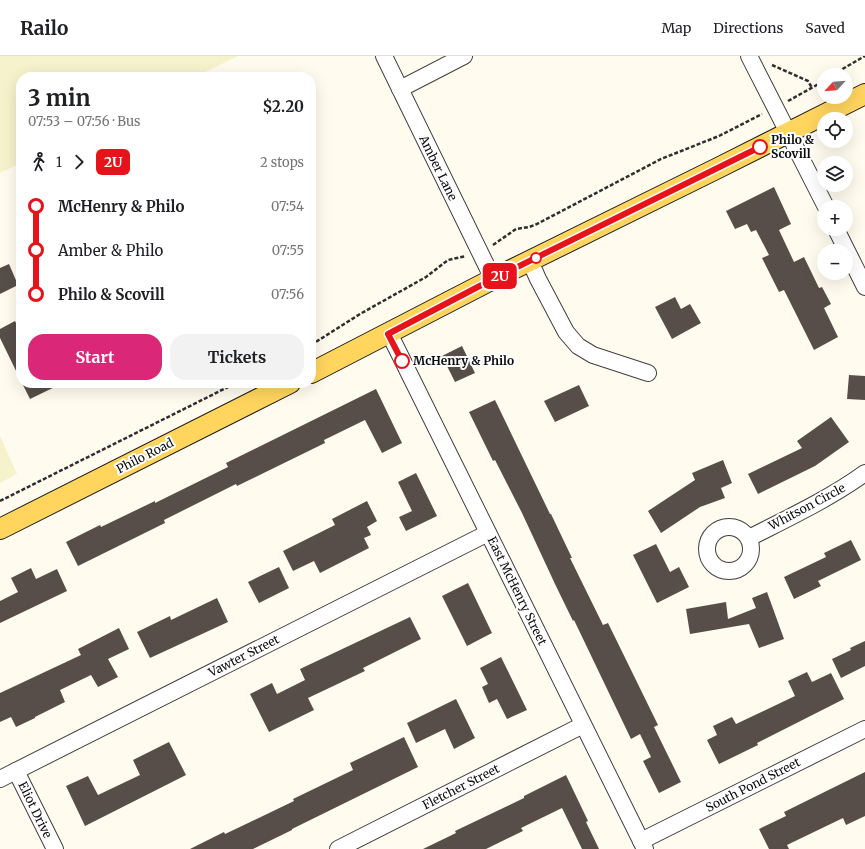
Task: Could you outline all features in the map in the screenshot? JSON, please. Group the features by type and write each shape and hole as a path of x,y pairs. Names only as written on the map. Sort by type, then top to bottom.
{"main road":[{"path":"316,370 493,279 865,94"},
{"name":"Philo Road","path":"0,529 280,388"}],"street":[{"name":"Amber Lane","path":"384,56 493,279"},
{"path":"400,89 464,56"},
{"path":"749,56 822,200"},
{"path":"840,236 865,287"},
{"path":"530,261 566,332 578,346 593,355 648,373"},
{"name":"East McHenry Street","path":"388,334 643,845"},
{"name":"Whitson Circle","path":"749,538 813,505 853,482 865,473"},
{"name":"Vawter Street","path":"0,779 488,533"},
{"name":"Fletcher Street","path":"338,849 583,725"},
{"name":"South Pond Street","path":"643,845 865,729"},
{"name":"Eliot Drive","path":"16,770 54,849"}],"path":[{"path":"844,68 864,56"},
{"path":"770,64 808,81 812,88"},
{"path":"801,94 817,85"},
{"path":"496,244 516,229 529,228 655,162 683,149 724,134 754,119"},
{"path":"316,342 360,314 426,277 448,260 467,256"},
{"path":"0,501 226,388"}],"shaded area":[{"path":"0,56 238,56 205,72 16,72 16,165 0,173"},
{"path":"0,436 17,474 0,483"}],"building":[{"path":"774,187 791,224 779,230 794,262 804,257 819,288 822,287 831,304 824,308 838,337 814,350 784,290 779,292 762,258 769,255 756,230 751,232 747,224 735,229 726,211"},
{"path":"9,264 16,280 16,286 0,294 0,268"},
{"path":"675,297 681,309 690,304 701,323 672,339 655,307"},
{"path":"15,321 16,323 16,371 0,338 0,329"},
{"path":"462,346 475,373 455,382 442,356"},
{"path":"849,375 865,376 865,400 847,399"},
{"path":"579,385 589,406 555,422 544,401"},
{"path":"24,388 53,388 30,399"},
{"path":"376,389 402,443 382,453 365,420 324,440 325,443 237,486 236,484 164,520 165,523 78,566 66,542 100,525 101,527 155,501 155,503 228,467 226,463"},
{"path":"495,400 603,625 608,623 658,725 654,727 681,782 659,793 643,761 651,757 640,734 631,739 522,513 495,460 493,461 469,412"},
{"path":"831,417 849,442 815,466 758,494 748,474 802,448 797,441"},
{"path":"723,460 732,483 721,488 725,498 700,507 661,533 648,511 695,480 692,473"},
{"path":"416,473 437,516 406,531 399,517 412,511 398,482"},
{"path":"367,501 377,521 367,527 371,535 364,538 369,548 320,573 314,561 293,571 283,551 335,525 332,519"},
{"path":"851,540 861,560 818,581 821,586 794,599 784,577 826,557 824,553"},
{"path":"656,544 670,572 679,567 689,587 657,603 633,555"},
{"path":"279,567 289,588 259,603 248,582"},
{"path":"31,568 36,579 57,569 67,591 0,623 0,601 18,592 11,578"},
{"path":"468,583 492,633 467,646 442,596"},
{"path":"767,592 784,639 759,648 749,624 690,634 686,609 726,602 728,619 756,608 752,598"},
{"path":"217,598 228,622 150,658 137,632 170,616 171,620"},
{"path":"410,617 421,639 363,668 365,671 308,698 314,710 269,732 250,694 272,683 277,694 305,680 300,669"},
{"path":"119,628 129,649 108,659 118,677 98,687 91,675 60,690 65,702 35,718 16,727 11,717 0,722 0,693 81,655 78,649"},
{"path":"865,641 865,666 841,678 832,659"},
{"path":"501,657 527,710 507,719 497,699 489,703 482,687 488,684 480,668"},
{"path":"807,672 812,682 831,673 844,699 719,764 707,740 717,735 713,726 732,717 736,724 795,696 788,681"},
{"path":"456,699 475,738 454,749 445,729 416,743 407,723"},
{"path":"404,737 418,767 253,849 190,849 294,801 293,799 353,770 350,763"},
{"path":"169,742 186,775 85,826 66,786 88,776 98,795 140,775 133,760"},
{"path":"865,772 865,816 846,825 843,818 787,845 789,849 769,849 759,829 786,816 784,812"},
{"path":"566,775 588,821 586,822 599,849 582,849 562,808 521,828 523,831 486,849 423,849 456,833 455,831 524,798 524,796"}],"bus line":[{"name":"2U","path":"402,361 388,334 493,279 760,147"}],"place":[{"name":"Philo & Scovill","path":"760,147"},
{"name":"McHenry & Philo","path":"402,361"}]}
